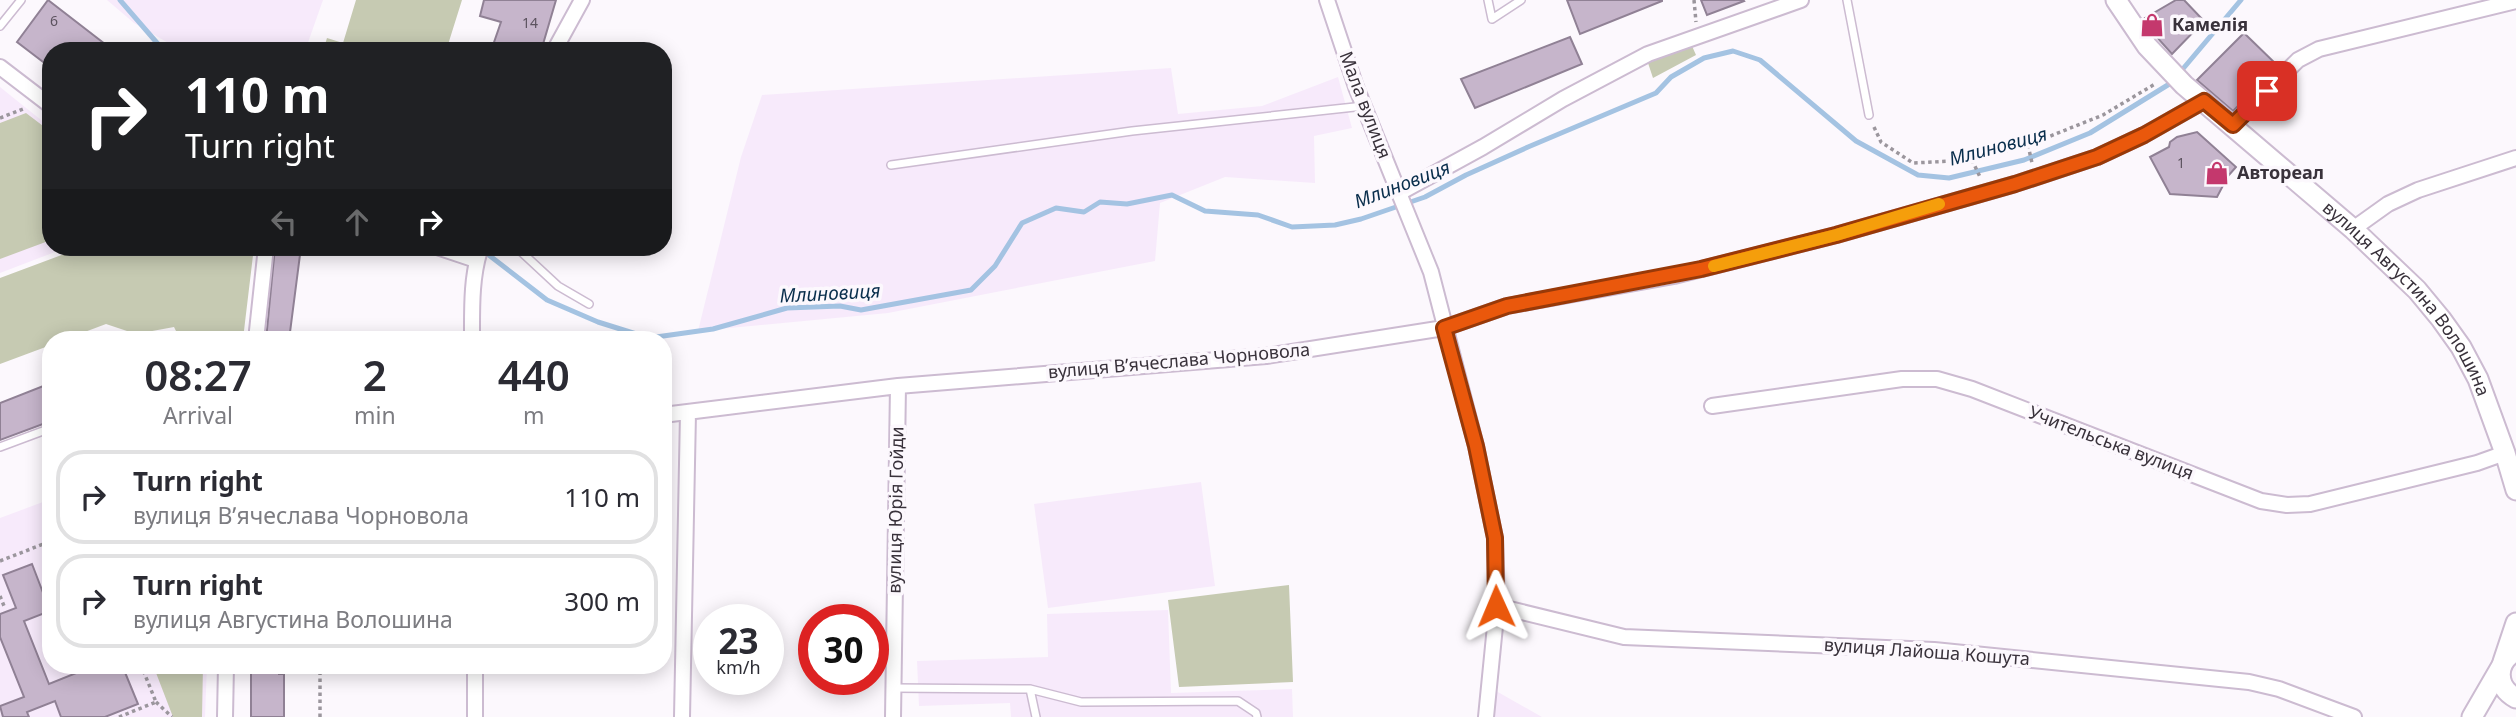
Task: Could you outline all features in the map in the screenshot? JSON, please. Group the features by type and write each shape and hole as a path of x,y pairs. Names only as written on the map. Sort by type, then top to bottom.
{"main road":[{"name":"вулиця Августина Волошина","path":"2116,0 2136,32 2184,85 2353,229 2417,290 2461,347 2478,379 2516,490"},
{"path":"2516,623 2506,660 2503,686 2516,698"},
{"path":"2472,717 2506,660"}],"street":[{"path":"559,42 582,0"},
{"name":"Мала вулиця","path":"1327,0 1364,106 1431,272 1476,446 1495,538 1496,606 1486,717"},
{"path":"1399,193 1563,99 1648,54 1801,0"},
{"path":"2233,125 2298,60 2319,49 2516,1"},
{"path":"0,67 42,99"},
{"name":"вулиця Вʼячеслава Чорновола","path":"672,414 898,386 1266,356 1444,328 1507,306 1674,276 1836,235 1986,191 2097,157 2144,135 2204,101"},
{"path":"2353,229 2388,204 2418,190 2516,158"},
{"path":"257,331 265,256"},
{"path":"472,331 472,307 479,256"},
{"name":"Учительська вулиця","path":"1712,406 1902,379 1937,379 1972,389 2261,501 2287,505 2310,504 2379,488 2477,463 2505,453"},
{"name":"вулиця Юрія Гойди","path":"893,717 898,386"},
{"path":"682,717 688,413"},
{"name":"вулиця Лайоша Кошута","path":"1496,606 1624,637 1934,650 2249,682 2279,689 2354,717"},
{"path":"225,717 226,674"},
{"path":"475,674 475,717"}],"lane":[{"path":"0,26 21,0"},
{"path":"1488,0 1492,19 1521,0"},
{"path":"1847,0 1869,115"},
{"path":"891,165 1132,131 1364,106"},
{"path":"526,256 558,286 589,304"},
{"path":"0,447 42,431"},
{"path":"893,688 1030,689 1081,702 1237,701 1256,713 1257,717"},
{"path":"1030,689 1036,717"}],"path":[{"path":"1869,115 1881,142 1913,163 1972,160 2028,145 2104,115 2155,84"},
{"path":"0,118 42,106"},
{"path":"1972,160 1986,191"},
{"path":"0,561 42,545"},
{"path":"0,596 4,606"},
{"path":"145,674 156,702 172,717"},
{"path":"320,674 320,717"},
{"path":"119,717 156,702"}],"shaded area":[{"path":"107,0 323,0 308,42 167,42 134,23"},
{"path":"1171,68 1178,114 1262,106 1338,77 1352,128 1314,136 1315,183 1225,177 1160,203 1155,261 888,313 698,331 741,157 762,95"},
{"path":"0,87 42,121 42,256 44,256 0,273"},
{"path":"1201,482 1215,586 1048,608 1034,504"},
{"path":"42,502 42,674 207,674 205,717 0,717 0,518"},
{"path":"1168,610 1171,693 1292,689 1293,717 1011,717 1010,703 919,706 917,661 1048,657 1047,614"},
{"path":"1489,687 1542,717 1486,717"}],"green space":[{"path":"356,0 462,0 449,42 343,42"},
{"path":"1692,46 1696,55 1653,78 1648,63"},
{"path":"26,113 42,125 42,243 0,259 0,123"},
{"path":"59,256 253,256 244,331 176,331 174,327 152,331 127,331 106,324 87,331 42,331 42,348 0,364 0,278"},
{"path":"1289,585 1293,682 1179,687 1168,600"},
{"path":"156,674 203,674 202,717 173,717"}],"building":[{"path":"48,0 102,42 42,42 42,61 17,42"},
{"path":"484,0 556,0 544,42 494,42 501,22 480,16"},
{"path":"1567,0 1662,0 1662,1 1580,34"},
{"path":"1701,0 1743,0 1744,1 1707,15"},
{"path":"2176,0 2184,0 2204,21 2172,54 2154,34 2145,18"},
{"path":"2244,33 2278,66 2233,111 2197,80"},
{"path":"1570,37 1582,64 1475,108 1461,79"},
{"path":"2197,132 2236,167 2217,197 2170,194 2150,157 2169,147 2170,142 2177,137"},
{"path":"274,256 300,256 290,331 267,331"},
{"path":"42,387 42,424 0,440 0,403"},
{"path":"32,564 42,590 42,614 24,621 42,666 42,674 45,674 49,684 74,674 126,674 138,704 105,717 61,717 55,701 27,712 29,717 3,717 0,706 24,697 0,637 0,614 16,608 3,575"},
{"path":"251,674 284,674 284,717 251,717"}],"waterway":[{"name":"Млиновиця","path":"120,0 156,42"},
{"name":"Млиновиця","path":"672,335 713,329 787,308 840,306 861,310 971,290 995,266 1022,223 1056,208 1084,212 1100,202 1127,204 1172,195 1205,211 1258,215 1292,227 1335,225 1361,219 1425,197 1528,147 1656,93 1671,77 1704,58 1733,51 1760,60 1856,141 1918,175 1949,178 2024,160 2090,133 2171,83 2241,0"},
{"name":"Млиновиця","path":"490,256 547,300 627,331"}],"slow traffic":[{"path":"1714,266 1836,235 1939,204"}],"place":[{"name":"Камелія","path":"2152,25"},
{"name":"Автореал","path":"2217,173"}],"route":[{"path":"1496,606 1495,538 1476,446 1444,328 1507,306 1674,276 1836,235 2015,184 2097,157 2144,135 2204,101 2233,125 2267,91"}]}
